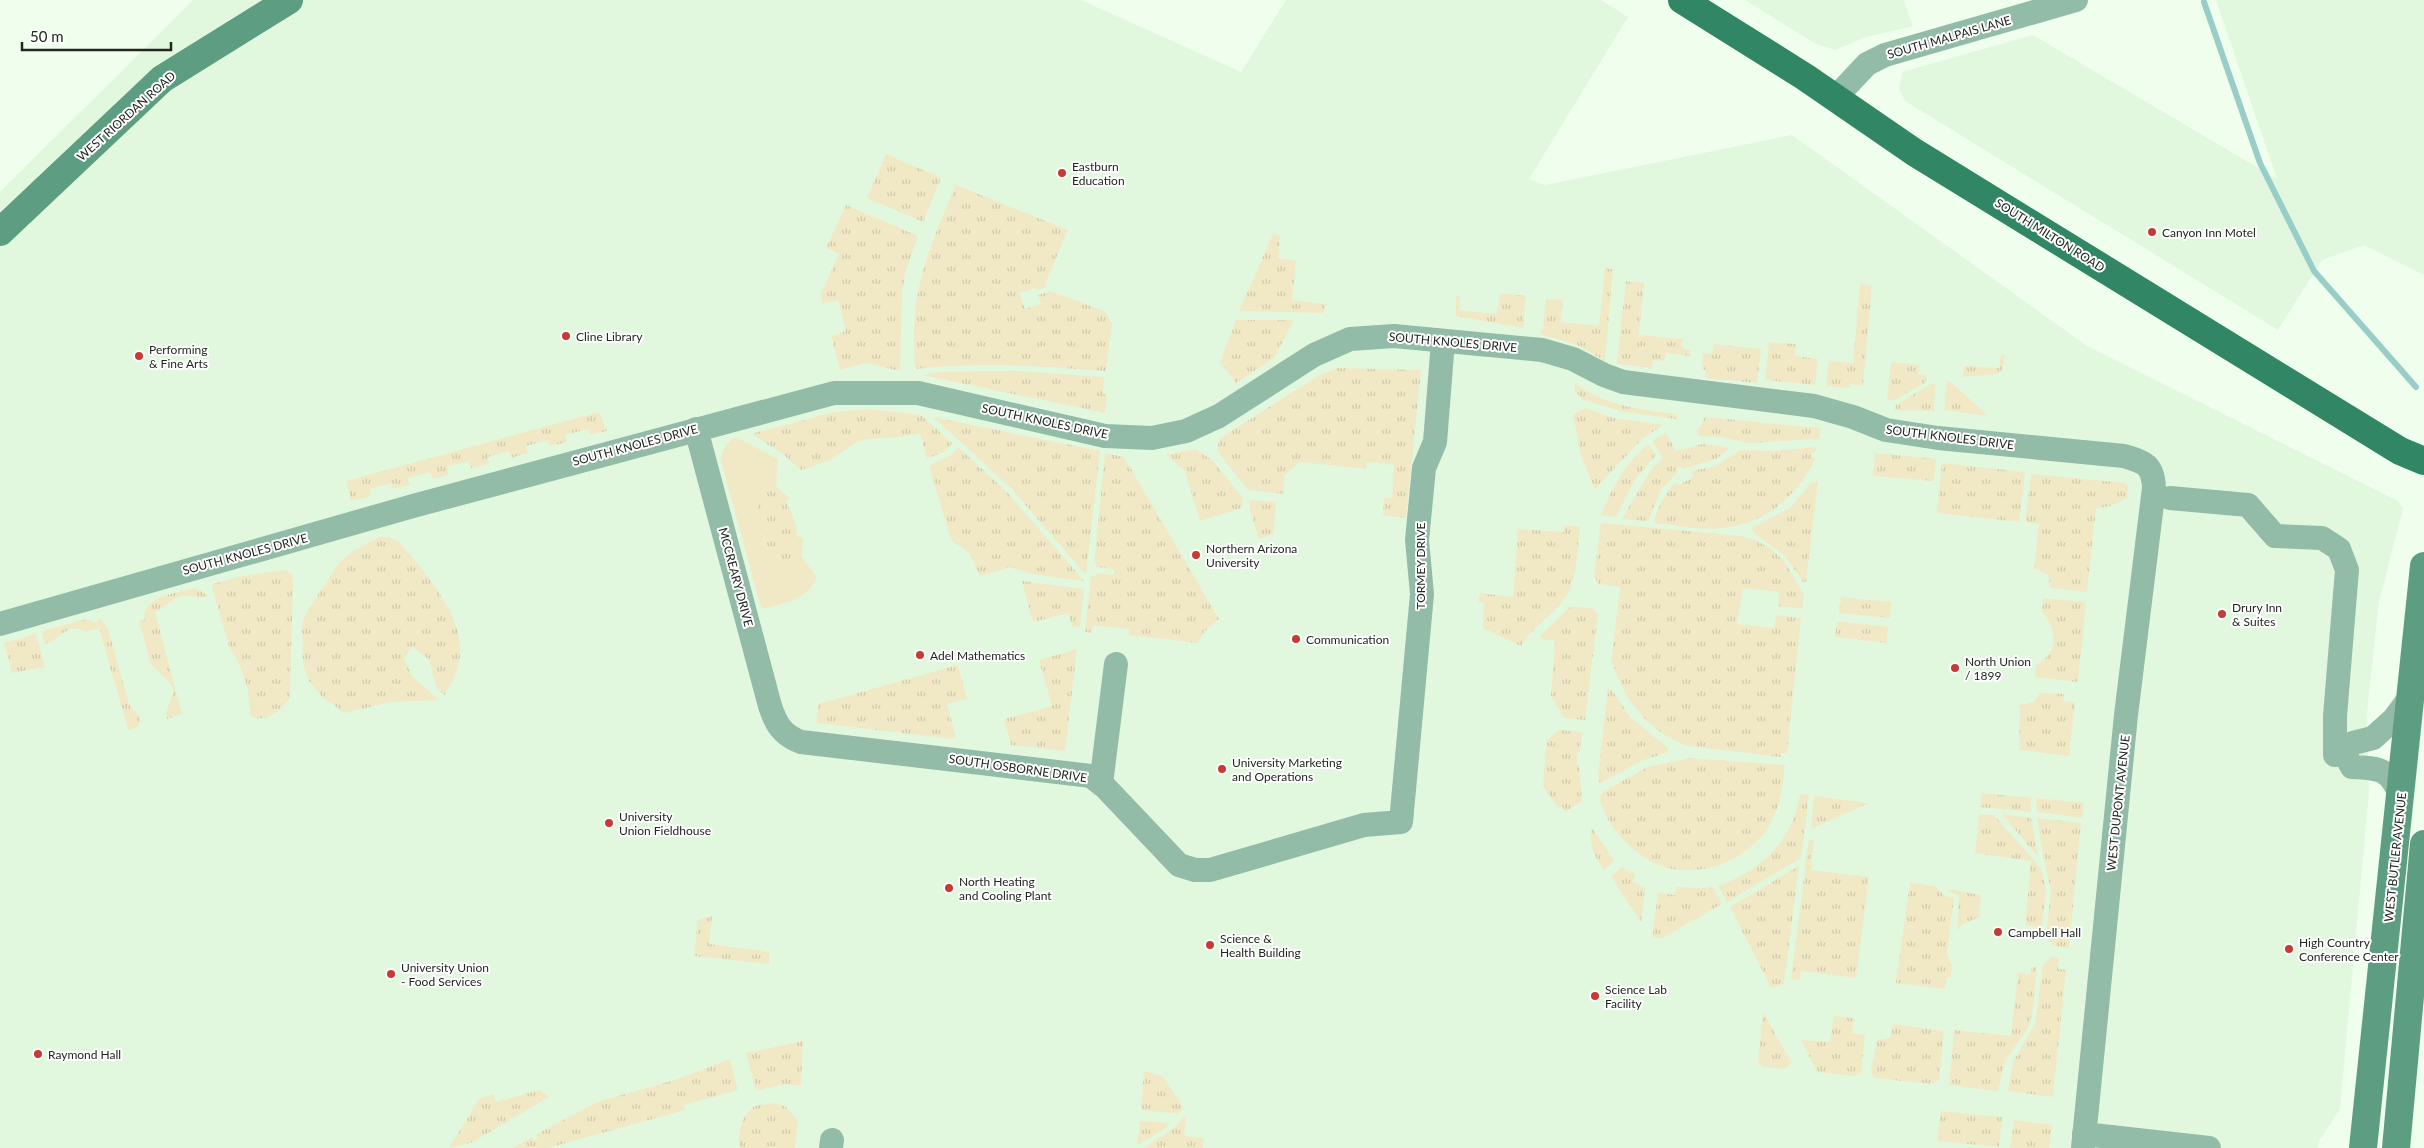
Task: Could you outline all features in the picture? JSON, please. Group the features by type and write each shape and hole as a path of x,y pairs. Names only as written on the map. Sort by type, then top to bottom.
{"main road":[{"name":"WEST RIORDAN ROAD","path":"0,232 162,79 289,0"},
{"name":"SOUTH MILTON ROAD","path":"1682,0 1836,97 1914,152 2400,451 2424,461"},
{"name":"WEST BUTLER AVENUE","path":"2363,1148 2424,566"},
{"path":"2396,1148 2424,844"}],"street":[{"name":"SOUTH MALPAIS LANE","path":"1836,97 1867,64 1885,55 2076,0"},
{"name":"SOUTH KNOLES DRIVE","path":"0,624 113,590 696,429 834,393 918,393 1105,436 1152,438 1186,431 1219,416 1314,355 1350,339 1394,336 1542,350 1573,359 1604,376 1622,382 1814,406 1853,417 1886,430 1938,438 2124,456 2143,461"},
{"name":"TORMEY DRIVE","path":"1401,822 1422,594 1417,540 1424,468 1435,442 1443,341"},
{"name":"MCCREARY DRIVE","path":"696,429 777,725"},
{"name":"WEST DUPONT AVENUE","path":"2084,1141 2126,716 2154,488 2150,469 2143,461"},
{"path":"2170,498 2248,505 2275,536 2322,538 2339,549 2347,570 2334,741 2335,755 2344,753 2353,743 2373,738 2394,719 2411,696"},
{"path":"1100,784 1116,664"},
{"name":"SOUTH OSBORNE DRIVE","path":"777,725 789,737 801,742 1091,776 1179,865 1195,870 1210,870 1232,865 1364,825 1401,822"},
{"path":"2344,753 2352,767 2377,768 2393,778 2401,796"},
{"path":"2084,1141 2209,1148"}],"shaded area":[{"name":"Northern Arizona University","path":"193,0 1081,0 1241,72 1286,0 1601,0 1628,17 1529,179 1545,185 1792,135 2087,346 2398,501 2403,509 2379,602 2367,712 2369,792 2340,1109 2319,1141 2318,1148 0,1148 0,192"},
{"path":"1745,0 1903,0 1913,26 1866,37 1835,50 1816,44"},
{"path":"2216,0 2424,0 2424,275 2364,245 2322,260 2278,330 1905,101 1899,89 1902,72 2033,35 2277,179"}],"green space":[{"path":"886,154 941,178 923,222 867,198"},
{"path":"956,185 1068,230 1045,284 1048,287 1019,293 1025,309 1041,304 1038,295 1051,291 1106,312 1112,324 1106,371 987,365 916,369 914,358 915,318 921,278 933,241"},
{"path":"846,205 918,236 906,270 902,292 900,371 866,363 840,370 831,336 846,331 838,300 823,304 821,294 839,254 826,248"},
{"path":"1274,232 1280,237 1278,258 1296,261 1292,300 1326,304 1323,313 1239,311"},
{"path":"1605,268 1613,269 1605,361 1577,345 1540,334 1541,329 1543,330 1546,299 1563,300 1561,322 1599,326"},
{"path":"1626,281 1644,283 1639,335 1683,339 1682,349 1691,350 1690,356 1666,353 1664,361 1653,360 1652,368 1617,364"},
{"path":"1860,284 1872,286 1863,386 1850,384 1850,388 1826,386 1829,361 1853,363"},
{"path":"1500,293 1526,296 1523,328 1456,316 1456,296 1460,296 1459,310 1497,314"},
{"path":"1236,320 1294,320 1274,358 1236,383 1220,362"},
{"path":"1769,342 1796,344 1795,356 1818,359 1815,385 1765,380"},
{"path":"1714,344 1761,349 1757,383 1705,378 1706,370 1702,369 1703,353 1712,354"},
{"path":"2001,354 2005,355 2002,370 1997,374 1963,377 1964,366 1999,368"},
{"path":"1891,362 1919,365 1918,374 1927,375 1926,382 1895,400 1887,400"},
{"path":"1338,368 1421,370 1406,518 1383,515 1384,498 1392,498 1394,465 1367,462 1366,469 1300,462 1284,476 1284,494 1248,490 1217,451 1219,439 1318,376"},
{"path":"1017,371 1104,377 1103,394 1107,395 1105,413 922,375 939,372"},
{"path":"1947,381 1950,381 1988,416 1944,410"},
{"path":"1575,383 1611,402 1650,411 1677,414 1677,419 1624,412 1583,400 1575,391"},
{"path":"1931,384 1935,384 1934,411 1895,410 1896,405"},
{"path":"1585,408 1614,418 1663,425 1642,439 1595,489 1581,457 1573,414"},
{"path":"869,409 921,415 952,443 947,450 927,459 920,433 900,437 868,439 857,442 828,461 801,470 780,452 753,435 754,433 835,412"},
{"path":"599,412 607,431 590,435 588,429 565,435 567,442 550,446 548,440 526,446 528,453 511,458 509,451 488,457 489,464 471,468 469,461 447,467 449,475 433,479 430,472 408,478 410,485 393,489 391,483 370,489 371,496 351,501 346,481"},
{"path":"933,417 1100,451 1086,575 1011,488"},
{"path":"1705,417 1820,428 1819,439 1748,443 1720,437 1699,436 1696,430 1700,427"},
{"path":"1666,433 1676,451 1702,444 1727,447 1728,450 1716,459 1683,469 1681,466 1676,470 1678,472 1661,489 1648,521 1622,519 1650,471 1663,458 1652,441"},
{"path":"736,437 778,459 776,486 789,498 785,503 775,492 766,488 760,495 757,505 757,518 765,543 780,560 789,562 796,552 797,536 803,539 801,556 817,577 803,595 767,608 762,608 760,604 721,461 725,447"},
{"path":"1648,444 1656,455 1636,478 1616,517 1601,515 1620,476 1632,460"},
{"path":"958,447 1006,491 1084,581 1032,574 1011,567 980,576 969,553 951,540 929,466 951,455"},
{"path":"1816,447 1816,451 1811,454 1813,458 1816,458 1800,484 1790,496 1767,514 1739,525 1715,529 1654,523 1659,506 1671,487 1675,482 1679,485 1693,477 1692,471 1716,466 1740,450 1773,451"},
{"path":"1196,449 1212,460 1243,498 1242,508 1200,521 1185,471 1166,455"},
{"path":"1105,453 1124,457 1219,619 1204,632 1198,643 1129,635 1129,629 1093,625 1092,633 1085,632 1091,576 1096,576 1096,573 1114,575 1114,569 1096,567 1097,564 1094,564"},
{"path":"1875,453 1936,459 1934,481 1873,476"},
{"path":"1942,463 2025,472 2019,522 1937,513"},
{"path":"2031,474 2125,483 2128,485 2127,497 2112,505 2096,508 2087,592 2051,588 2048,575 2034,568 2039,524 2025,522"},
{"path":"1818,481 1806,582 1803,582 1785,556 1754,533 1752,528 1790,508 1811,483"},
{"path":"766,488 775,492 783,499 790,509 794,520 797,543 795,554 790,562 781,560 772,553 760,531 757,506 760,495"},
{"path":"1250,500 1276,502 1273,534 1259,539 1250,510"},
{"path":"1601,523 1741,536 1755,540 1770,548 1784,561 1804,595 1802,609 1778,606 1779,592 1743,588 1737,624 1774,628 1776,615 1801,618 1787,753 1781,753 1781,757 1688,746 1662,733 1632,703 1624,691 1613,664 1611,664 1620,587 1599,584 1594,577"},
{"path":"1564,525 1580,527 1576,569 1570,589 1559,606 1534,630 1521,646 1483,628 1484,604 1478,601 1480,593 1513,597 1518,529 1564,532"},
{"path":"379,537 389,537 399,542 444,600 458,633 460,650 458,667 445,695 437,689 429,660 413,647 404,658 411,675 439,700 390,702 345,713 323,698 309,681 303,664 302,623 306,613 338,564 350,553"},
{"path":"285,570 292,574 293,580 290,698 272,715 256,718 250,716 245,681 242,671 230,650 212,587 213,584 242,576"},
{"path":"1022,581 1084,589 1080,626 1073,628 1068,613 1033,622"},
{"path":"195,588 209,596 182,596 155,612 182,714 167,719 166,713 173,693 171,684 151,665 139,621 145,620 145,612 154,601 170,594"},
{"path":"1841,597 1891,602 1890,618 1839,613"},
{"path":"2043,598 2086,602 2078,682 2035,677 2036,665 2049,654 2054,641 2051,626 2042,612"},
{"path":"1571,606 1594,609 1598,614 1585,720 1564,718 1551,696 1555,641 1542,639 1540,636"},
{"path":"100,618 108,629 129,704 140,717 139,725 131,730 128,729 99,628 86,632 79,629 69,630 45,644 42,633 46,630 87,619 96,623"},
{"path":"1837,621 1888,627 1887,643 1835,637"},
{"path":"36,634 45,667 12,673 4,643"},
{"path":"1077,649 1065,751 1011,745 1004,719 1052,706 1039,660"},
{"path":"958,665 967,699 947,704 956,737 953,739 817,723 818,704"},
{"path":"1608,689 1612,690 1630,717 1668,748 1668,752 1641,761 1600,784 1598,774"},
{"path":"2040,693 2064,694 2063,701 2075,702 2069,756 2019,750 2020,705 2033,702"},
{"path":"1559,730 1582,732 1577,764 1579,766 1582,801 1565,812 1562,806 1558,808 1543,786 1547,740"},
{"path":"1690,758 1785,765 1779,803 1770,824 1761,837 1734,858 1718,865 1701,869 1684,870 1668,868 1642,856 1617,833 1604,810 1600,795 1648,767"},
{"path":"1982,793 2031,798 2031,812 1980,807"},
{"path":"1800,794 1809,795 1801,858 1727,902 1718,886 1748,872 1772,852 1791,826"},
{"path":"1814,796 1869,803 1811,829"},
{"path":"2036,798 2084,803 2082,818 2037,812"},
{"path":"1979,814 1994,815 2039,866 2043,874 2046,892 2041,933 2036,932 2036,927 2025,925 2031,861 1975,853"},
{"path":"2002,814 2031,818 2038,857"},
{"path":"2037,818 2081,823 2069,948 2053,946 2046,937 2051,890"},
{"path":"1591,827 1615,861 1604,870 1593,850"},
{"path":"1809,839 1814,840 1811,870 1869,877 1856,978 1801,971 1800,980 1791,979"},
{"path":"1799,866 1784,984 1771,988 1730,907"},
{"path":"1622,867 1636,875 1632,881 1645,888 1641,922 1611,877"},
{"path":"1910,882 1937,887 1944,896 1954,898 1947,954 1952,966 1951,977 1947,977 1945,989 1896,983"},
{"path":"1712,886 1722,904 1662,938 1652,938 1658,893 1675,895 1676,887 1703,888"},
{"path":"1948,889 1981,895 1979,917 1963,924 1957,931 1959,896 1948,891"},
{"path":"712,916 709,944 769,952 769,964 694,956 698,920"},
{"path":"2052,957 2059,958 2058,969 2066,970 2053,1097 2008,1091 2013,1062 2035,1024 2043,965"},
{"path":"2032,967 2037,967 2032,1015 2028,1028 2005,1061 1998,1091 1949,1085 1954,1030 2011,1036 2018,973 2031,974"},
{"path":"1763,1012 1792,1063 1785,1069 1763,1067 1758,1062"},
{"path":"1834,1016 1854,1018 1852,1033 1865,1035 1861,1073 1854,1076 1817,1072 1801,1040 1830,1042"},
{"path":"1893,1024 1944,1031 1939,1080 1932,1084 1874,1078 1871,1072 1877,1040 1890,1038"},
{"path":"803,1041 801,1086 785,1084 756,1091 746,1053"},
{"path":"730,1059 738,1090 684,1105 685,1110 548,1148 512,1148 532,1137 534,1140 538,1139 537,1134 597,1102 678,1079"},
{"path":"1144,1071 1163,1076 1183,1107 1179,1114 1141,1110"},
{"path":"540,1090 549,1097 473,1142 449,1148 479,1099 494,1094 496,1102"},
{"path":"776,1103 786,1107 798,1121 795,1148 740,1148 740,1130 747,1113 756,1106"},
{"path":"1941,1111 2002,1117 1999,1147 1937,1141"},
{"path":"1186,1114 1184,1136 1203,1138 1203,1148 1144,1148 1174,1128"},
{"path":"2014,1120 2052,1125 2049,1148 2010,1148"},
{"path":"1140,1121 1170,1123 1163,1130 1137,1145"}],"waterway":[{"path":"2204,2 2260,163 2314,271 2416,387"}],"place":[{"name":"Eastburn Education","path":"1062,173"},
{"name":"Canyon Inn Motel","path":"2152,232"},
{"name":"Cline Library","path":"566,336"},
{"name":"Performing & Fine Arts","path":"139,356"},
{"name":"Northern Arizona University","path":"1196,555"},
{"name":"Drury Inn & Suites","path":"2222,614"},
{"name":"Communication","path":"1296,639"},
{"name":"Adel Mathematics","path":"920,655"},
{"name":"North Union / 1899","path":"1955,668"},
{"name":"University Marketing and Operations","path":"1222,769"},
{"name":"University Union Fieldhouse","path":"609,823"},
{"name":"North Heating and Cooling Plant","path":"949,888"},
{"name":"Campbell Hall","path":"1998,932"},
{"name":"Science & Health Building","path":"1210,945"},
{"name":"High Country Conference Center","path":"2289,949"},
{"name":"University Union - Food Services","path":"391,974"},
{"name":"Science Lab Facility","path":"1595,996"},
{"name":"Raymond Hall","path":"38,1054"}]}
